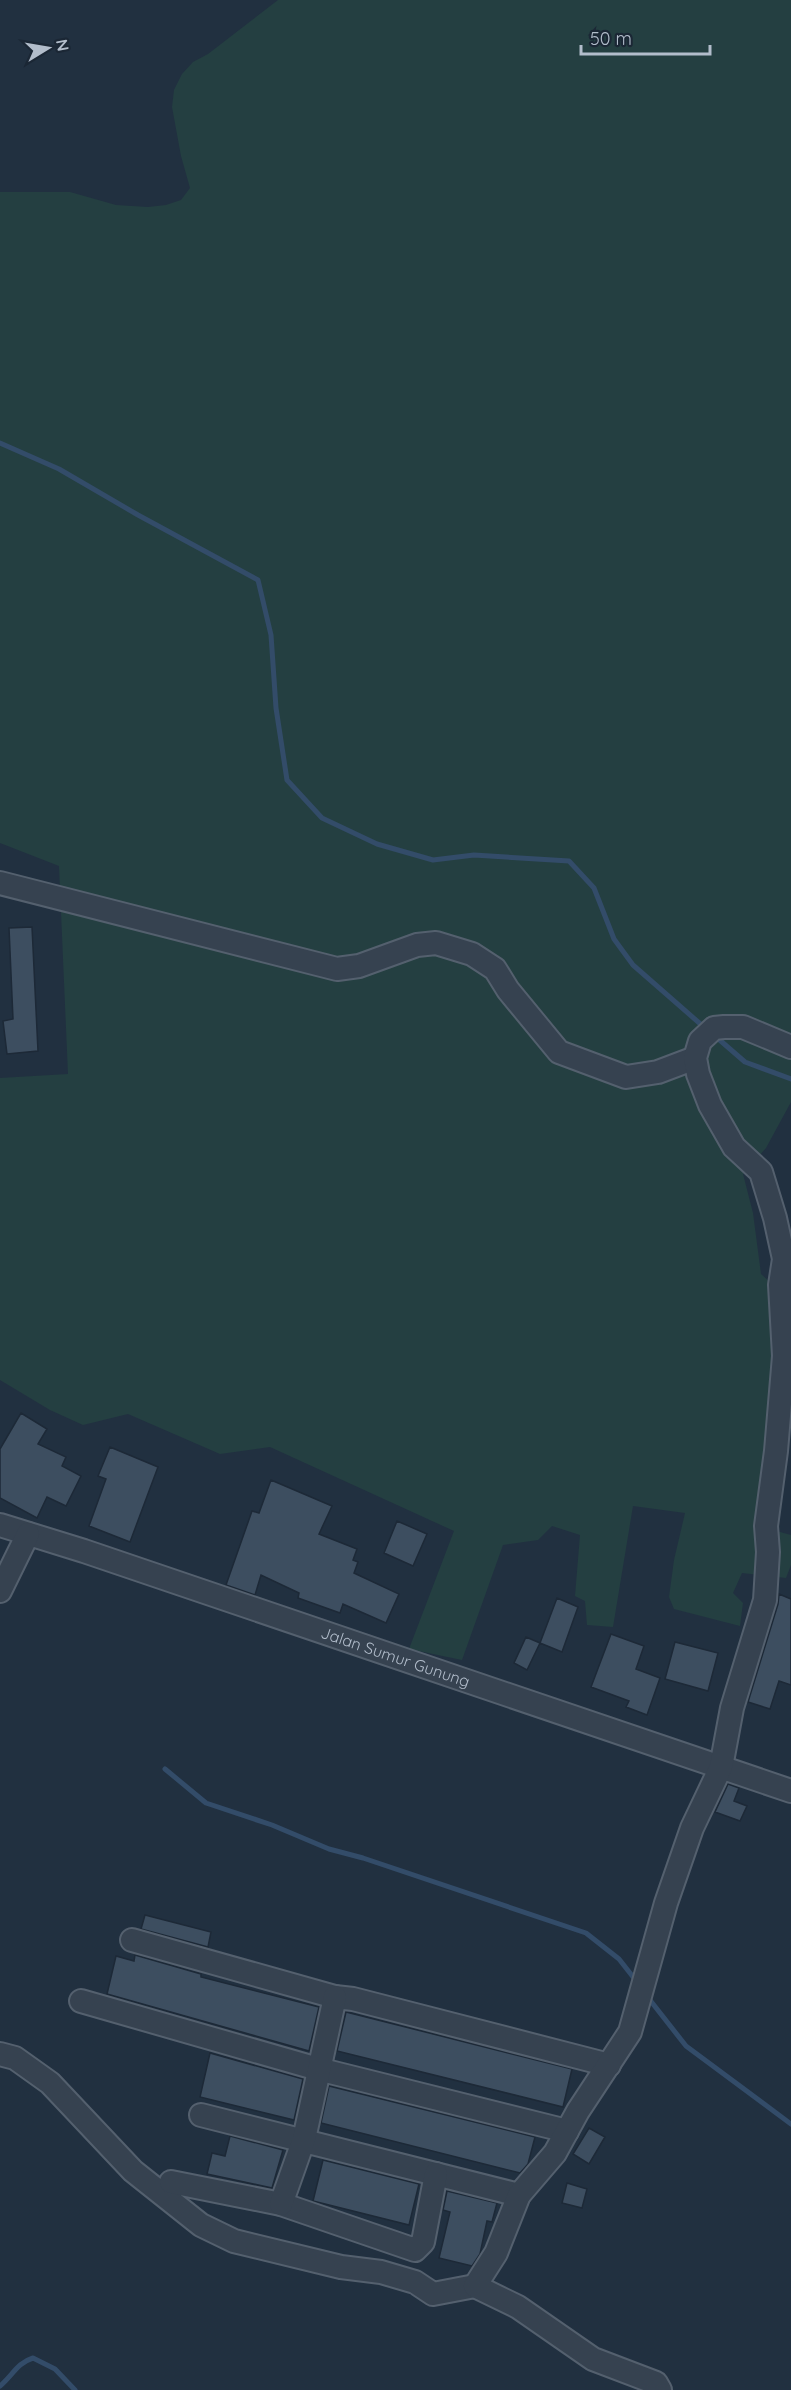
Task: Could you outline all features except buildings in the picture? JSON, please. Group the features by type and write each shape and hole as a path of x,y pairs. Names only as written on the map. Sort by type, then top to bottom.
{"street":[{"path":"0,883 337,969 359,966 417,945 436,943 472,954 495,969 508,990 559,1052 626,1077 658,1072 703,1043 743,1027 791,1047"},
{"path":"474,2286 496,2253 519,2195 555,2153 630,2032 666,1903 692,1828 721,1767 732,1708 765,1600 768,1552 766,1526 776,1451 784,1356 780,1285 784,1272 784,1259 761,1172 734,1147 710,1105 698,1074 703,1043"},
{"name":"Jalan Sumur Gunung","path":"0,1525 791,1791"},
{"path":"0,1591 28,1534"},
{"path":"132,1940 335,1997 353,1999 609,2065"},
{"path":"281,2204 304,2139 335,1997"},
{"path":"81,2001 318,2069 567,2131"},
{"path":"0,2054 15,2058 50,2082 133,2171 201,2225 234,2241 341,2267 381,2272 415,2282 433,2294 474,2286 518,2307 593,2359 656,2383 660,2390"},
{"path":"201,2115 304,2139 519,2195"},
{"path":"171,2182 281,2204 415,2250 423,2242 436,2174"}],"green space":[{"path":"278,0 791,0 791,1102 766,1148 743,1174 753,1213 761,1274 772,1284 775,1359 755,1525 791,1535 791,1565 786,1578 742,1573 733,1593 743,1603 740,1626 674,1609 669,1597 674,1560 685,1513 633,1506 613,1627 587,1625 585,1601 575,1596 580,1535 552,1526 538,1540 503,1545 462,1660 409,1649 454,1531 270,1447 220,1454 128,1414 83,1425 50,1410 0,1380 0,1078 68,1074 59,866 0,843 0,192 70,192 116,205 148,207 181,200 190,188 181,156 172,107 174,90 182,74 193,62 208,54"}],"waterway":[{"path":"0,443 59,469 258,580 271,635 276,708 287,780 322,818 377,844 433,860 474,855 569,861 594,888 614,939 633,965 705,1028"},
{"path":"715,1036 745,1062 791,1079"},
{"path":"165,1769 206,1803 272,1825 329,1849 363,1858 586,1933 619,1959 637,1982"},
{"path":"646,1995 686,2046 791,2124"},
{"path":"0,2386 19,2366 33,2358 55,2369 75,2390"}]}
